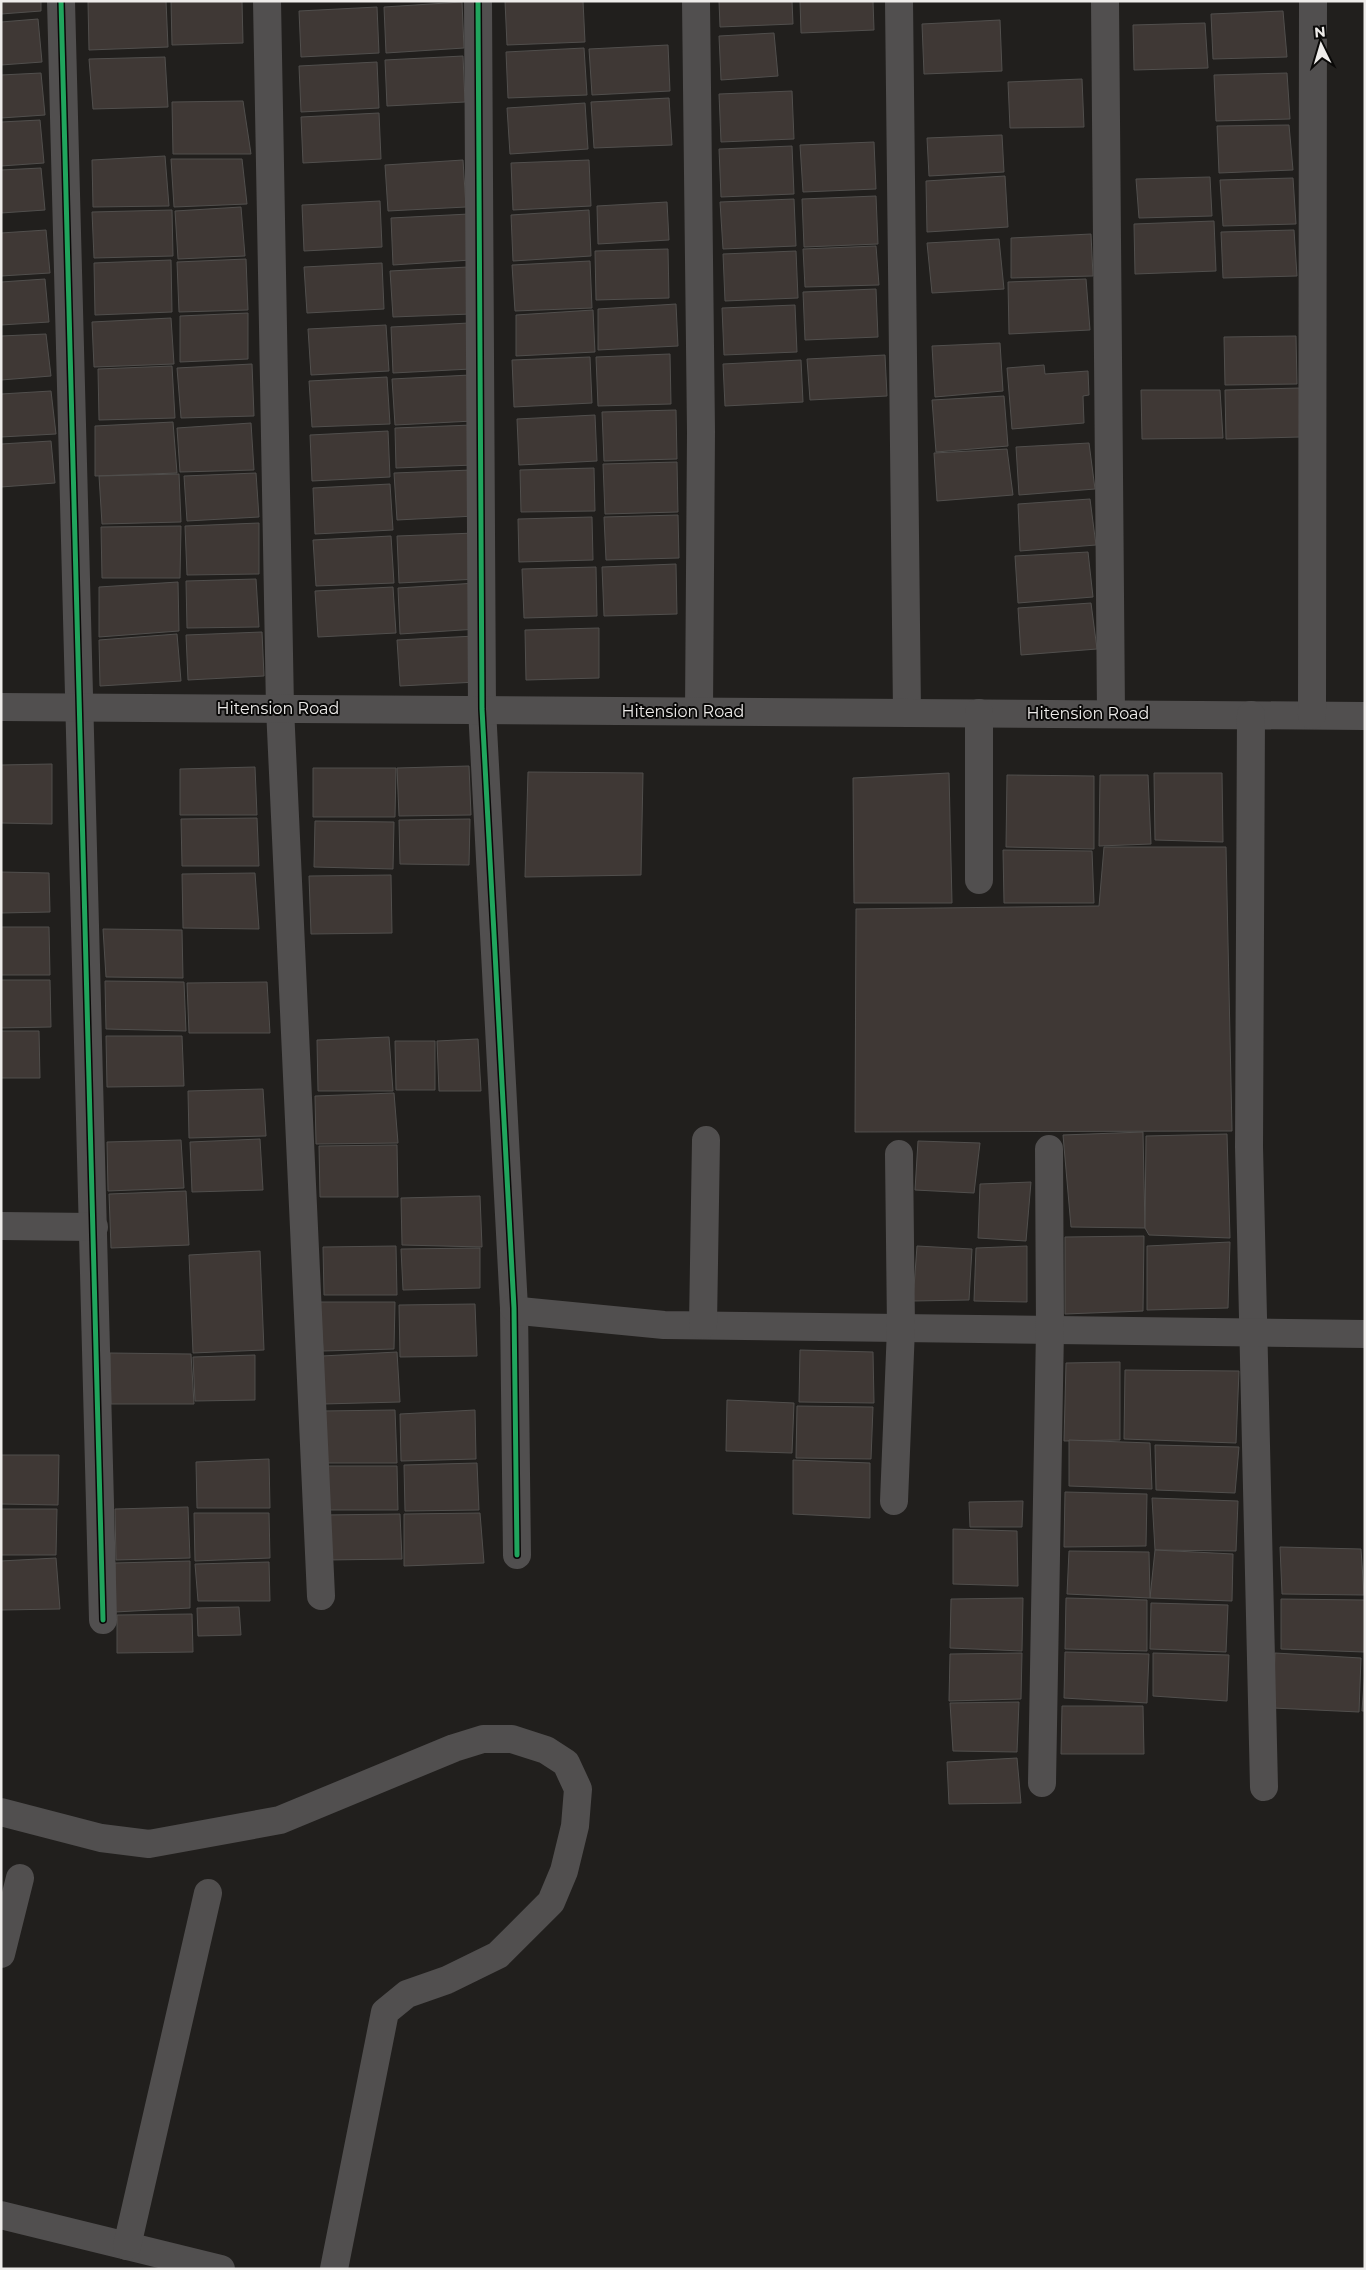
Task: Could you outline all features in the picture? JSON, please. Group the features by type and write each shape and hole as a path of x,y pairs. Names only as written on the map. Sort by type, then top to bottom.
{"street":[{"path":"61,1 103,1620"},
{"path":"267,1 280,708 321,1596"},
{"path":"478,1 482,709 514,1308 517,1555"},
{"path":"696,1 701,432 699,711"},
{"path":"899,1 907,713"},
{"path":"1105,1 1111,714"},
{"path":"1312,715 1313,1"},
{"name":"Hitension Road","path":"1,707 1365,716"},
{"path":"979,713 980,880"},
{"path":"1251,715 1249,1147 1264,1787"},
{"path":"703,1325 706,1140"},
{"path":"1042,1783 1050,1329 1049,1150"},
{"path":"894,1501 901,1328 899,1154"},
{"path":"1,1226 94,1227"},
{"path":"514,1308 520,1311 664,1324 1365,1334"},
{"path":"1,1812 101,1838 149,1844 280,1820 454,1748 483,1739 512,1739 546,1750 566,1763 578,1789 575,1826 564,1871 551,1902 498,1955 447,1980 407,1994 385,2012 334,2269"},
{"path":"1,1954 20,1878"},
{"path":"126,2246 208,1893"},
{"path":"1,2215 221,2269"}],"building":[{"path":"1,1 41,1 41,11 1,14"},
{"path":"166,1 168,47 89,50 88,2"},
{"path":"171,1 242,1 243,43 172,45"},
{"path":"505,1 583,1 585,42 507,45"},
{"path":"719,1 792,1 793,24 720,27"},
{"path":"800,1 873,1 874,30 801,33"},
{"path":"462,2 464,48 386,53 384,7"},
{"path":"377,7 379,53 301,57 299,11"},
{"path":"1283,11 1287,57 1213,59 1211,14"},
{"path":"38,19 42,62 1,65 1,22"},
{"path":"1000,20 1002,71 924,74 922,24"},
{"path":"1205,23 1208,68 1134,70 1133,25"},
{"path":"774,33 778,76 721,80 719,36"},
{"path":"668,45 670,91 592,95 589,49"},
{"path":"584,48 587,95 508,98 506,52"},
{"path":"463,56 465,102 387,106 385,60"},
{"path":"165,57 168,107 93,109 89,59"},
{"path":"377,62 379,108 301,112 299,66"},
{"path":"41,73 45,115 1,118 1,75"},
{"path":"1287,73 1290,119 1216,121 1214,75"},
{"path":"1082,79 1084,127 1010,128 1008,82"},
{"path":"792,91 794,139 721,142 719,94"},
{"path":"669,98 672,145 594,148 591,102"},
{"path":"243,101 251,154 173,154 172,102"},
{"path":"585,103 588,149 510,154 507,108"},
{"path":"379,113 381,159 303,163 301,117"},
{"path":"40,120 44,163 1,166 1,122"},
{"path":"1289,125 1293,170 1219,173 1217,126"},
{"path":"1002,135 1004,172 929,176 927,138"},
{"path":"874,142 876,189 803,192 800,145"},
{"path":"792,146 794,194 721,197 719,149"},
{"path":"165,156 169,206 93,207 92,160"},
{"path":"171,159 242,159 247,204 174,207"},
{"path":"463,160 466,207 388,211 385,165"},
{"path":"589,160 591,206 513,210 511,163"},
{"path":"41,168 45,210 1,213 1,170"},
{"path":"1005,176 1008,227 927,232 926,181"},
{"path":"1210,177 1212,216 1139,218 1136,179"},
{"path":"1293,178 1296,224 1223,226 1220,180"},
{"path":"876,196 878,244 804,247 802,199"},
{"path":"794,199 796,246 723,249 720,202"},
{"path":"380,201 382,247 304,251 302,205"},
{"path":"667,202 669,240 598,244 597,206"},
{"path":"241,207 245,256 178,259 175,211"},
{"path":"172,210 173,256 94,258 92,212"},
{"path":"589,210 591,256 513,261 511,215"},
{"path":"469,214 471,260 393,265 391,218"},
{"path":"1214,221 1216,271 1135,274 1134,224"},
{"path":"46,230 50,273 1,276 1,233"},
{"path":"1294,230 1297,276 1223,278 1221,232"},
{"path":"1091,234 1093,276 1011,278 1011,238"},
{"path":"999,239 1004,289 932,293 927,243"},
{"path":"876,246 879,285 805,287 803,249"},
{"path":"668,249 669,298 596,300 595,251"},
{"path":"796,251 798,298 725,301 723,254"},
{"path":"246,259 248,310 179,312 177,262"},
{"path":"171,260 172,312 95,315 94,263"},
{"path":"590,261 592,308 515,311 512,265"},
{"path":"382,263 384,309 307,313 304,267"},
{"path":"468,267 471,314 393,317 390,271"},
{"path":"45,279 49,322 1,325 1,282"},
{"path":"1086,279 1090,330 1009,334 1008,282"},
{"path":"876,289 878,337 805,340 803,292"},
{"path":"676,304 678,346 598,350 598,309"},
{"path":"795,305 797,352 724,355 722,308"},
{"path":"593,310 595,352 516,356 516,315"},
{"path":"248,313 248,359 180,362 180,316"},
{"path":"171,318 174,364 94,367 92,322"},
{"path":"469,323 471,369 393,373 391,327"},
{"path":"386,325 389,371 311,375 308,329"},
{"path":"46,334 51,376 1,380 1,336"},
{"path":"1296,336 1297,384 1225,385 1224,337"},
{"path":"1000,343 1003,391 935,397 932,346"},
{"path":"670,354 671,404 598,406 596,357"},
{"path":"885,355 887,396 810,400 807,359"},
{"path":"590,357 592,403 514,407 512,360"},
{"path":"801,360 803,402 725,406 723,364"},
{"path":"252,364 254,416 181,418 177,368"},
{"path":"1044,365 1045,374 1088,371 1089,395 1083,396 1084,423 1012,429 1007,368"},
{"path":"172,366 175,418 99,420 98,369"},
{"path":"470,375 473,421 395,425 392,379"},
{"path":"387,377 390,424 312,427 309,381"},
{"path":"1300,388 1300,437 1226,439 1225,390"},
{"path":"1141,390 1220,390 1223,438 1142,439"},
{"path":"51,391 56,434 1,437 1,394"},
{"path":"1004,396 1008,446 936,452 932,400"},
{"path":"676,410 677,459 604,461 602,412"},
{"path":"595,415 597,461 519,465 517,419"},
{"path":"173,422 177,473 95,476 95,426"},
{"path":"251,423 254,470 180,472 177,428"},
{"path":"472,425 474,465 396,468 395,428"},
{"path":"388,431 390,477 312,481 310,435"},
{"path":"51,441 55,483 1,487 1,444"},
{"path":"1089,443 1095,489 1019,495 1016,447"},
{"path":"1007,449 1013,495 937,501 934,453"},
{"path":"677,462 678,512 605,514 603,464"},
{"path":"594,468 595,511 521,512 520,470"},
{"path":"472,470 475,516 397,520 394,473"},
{"path":"256,473 259,517 187,521 184,476"},
{"path":"179,474 181,522 102,524 99,476"},
{"path":"390,484 393,530 315,534 313,488"},
{"path":"1090,499 1096,545 1020,551 1018,504"},
{"path":"678,515 679,558 606,560 604,517"},
{"path":"592,517 593,560 519,562 518,519"},
{"path":"259,523 259,574 187,575 185,526"},
{"path":"181,526 180,578 102,578 101,527"},
{"path":"475,533 478,579 399,583 397,536"},
{"path":"391,536 394,583 316,586 313,540"},
{"path":"1088,552 1093,597 1018,603 1015,556"},
{"path":"676,564 677,614 604,616 602,567"},
{"path":"596,567 597,616 524,618 522,569"},
{"path":"256,579 259,627 187,628 186,581"},
{"path":"178,582 179,631 99,637 99,587"},
{"path":"476,583 478,629 400,634 398,588"},
{"path":"393,587 396,633 318,637 315,591"},
{"path":"1091,603 1097,649 1021,655 1018,608"},
{"path":"599,628 599,678 526,680 525,630"},
{"path":"262,632 264,676 188,680 186,635"},
{"path":"177,634 181,681 100,686 99,640"},
{"path":"475,636 477,682 400,686 397,640"},
{"path":"52,764 52,824 1,823 1,765"},
{"path":"469,766 471,815 399,816 397,768"},
{"path":"255,767 257,815 180,815 180,769"},
{"path":"313,768 396,768 395,817 313,817"},
{"path":"528,772 643,773 641,875 525,877"},
{"path":"949,773 952,903 854,903 853,778"},
{"path":"1154,773 1222,773 1223,842 1155,840"},
{"path":"1007,775 1094,776 1094,849 1006,847"},
{"path":"1100,775 1148,775 1151,844 1099,846"},
{"path":"257,818 259,866 182,866 181,819"},
{"path":"470,819 469,865 400,864 399,820"},
{"path":"315,821 394,822 393,869 314,867"},
{"path":"1104,847 1226,847 1232,1131 855,1132 856,909 1099,906"},
{"path":"1003,850 1092,851 1094,903 1004,903"},
{"path":"1,872 49,873 50,912 1,913"},
{"path":"255,873 259,929 183,928 182,874"},
{"path":"391,875 392,933 311,934 309,876"},
{"path":"1,927 49,927 50,975 1,975"},
{"path":"103,929 182,930 183,978 106,977"},
{"path":"1,980 50,980 51,1027 1,1028"},
{"path":"105,981 184,982 186,1031 106,1029"},
{"path":"267,982 270,1033 189,1033 187,983"},
{"path":"1,1031 39,1031 40,1078 1,1078"},
{"path":"106,1036 182,1036 184,1086 107,1087"},
{"path":"389,1037 393,1091 318,1091 317,1040"},
{"path":"478,1039 481,1091 439,1091 437,1041"},
{"path":"395,1041 435,1041 435,1090 396,1090"},
{"path":"263,1089 266,1136 189,1138 188,1091"},
{"path":"394,1093 398,1143 316,1144 315,1096"},
{"path":"1143,1132 1145,1228 1071,1227 1063,1135"},
{"path":"1227,1134 1230,1238 1149,1235 1145,1228 1146,1136"},
{"path":"260,1139 263,1190 192,1192 190,1142"},
{"path":"181,1140 184,1188 108,1191 107,1142"},
{"path":"918,1141 980,1143 974,1193 915,1190"},
{"path":"397,1145 398,1197 320,1197 319,1146"},
{"path":"1031,1182 1026,1241 978,1238 980,1184"},
{"path":"186,1191 189,1245 111,1248 109,1194"},
{"path":"480,1196 482,1247 402,1245 401,1198"},
{"path":"1144,1236 1143,1311 1065,1314 1065,1237"},
{"path":"1230,1242 1228,1308 1147,1310 1147,1246"},
{"path":"396,1246 397,1295 324,1295 323,1247"},
{"path":"917,1246 972,1249 969,1300 913,1301"},
{"path":"1027,1246 1027,1302 974,1301 976,1248"},
{"path":"480,1248 480,1288 403,1290 401,1249"},
{"path":"260,1251 264,1350 193,1353 189,1255"},
{"path":"320,1302 395,1302 394,1349 323,1351"},
{"path":"475,1304 477,1356 400,1357 399,1305"},
{"path":"800,1350 873,1352 874,1403 799,1402"},
{"path":"397,1352 400,1402 323,1404 322,1356"},
{"path":"110,1353 191,1354 194,1404 111,1404"},
{"path":"255,1355 255,1400 195,1401 193,1357"},
{"path":"1120,1362 1120,1440 1064,1441 1066,1363"},
{"path":"1125,1370 1239,1371 1236,1443 1124,1439"},
{"path":"727,1400 794,1403 792,1453 726,1451"},
{"path":"797,1406 873,1407 871,1459 796,1458"},
{"path":"395,1410 397,1463 322,1463 322,1411"},
{"path":"475,1410 476,1459 401,1461 400,1414"},
{"path":"1069,1440 1150,1443 1152,1489 1069,1486"},
{"path":"1155,1445 1239,1447 1235,1493 1156,1490"},
{"path":"1,1455 59,1455 58,1505 1,1504"},
{"path":"269,1459 270,1508 197,1508 196,1462"},
{"path":"793,1460 870,1463 870,1518 793,1514"},
{"path":"477,1463 479,1510 405,1511 404,1465"},
{"path":"322,1466 397,1466 398,1510 324,1510"},
{"path":"1065,1492 1147,1494 1146,1546 1064,1547"},
{"path":"1152,1498 1238,1501 1236,1551 1155,1550"},
{"path":"1023,1501 1022,1527 970,1527 969,1502"},
{"path":"188,1507 190,1558 116,1560 115,1509"},
{"path":"1,1509 57,1509 56,1555 1,1555"},
{"path":"194,1513 269,1513 270,1558 195,1561"},
{"path":"480,1513 484,1563 404,1566 404,1514"},
{"path":"400,1514 402,1559 325,1560 324,1515"},
{"path":"953,1529 1017,1531 1018,1586 953,1584"},
{"path":"1280,1547 1361,1549 1364,1595 1282,1594"},
{"path":"1155,1550 1233,1554 1232,1601 1150,1598"},
{"path":"1069,1551 1149,1552 1150,1598 1067,1594"},
{"path":"56,1558 60,1609 1,1610 1,1561"},
{"path":"190,1561 190,1608 115,1612 115,1563"},
{"path":"269,1562 270,1601 198,1601 195,1564"},
{"path":"1023,1598 1022,1651 950,1648 951,1599"},
{"path":"1066,1598 1147,1600 1147,1651 1065,1649"},
{"path":"1281,1599 1365,1600 1364,1652 1281,1649"},
{"path":"1151,1603 1228,1605 1226,1652 1150,1649"},
{"path":"239,1607 241,1635 198,1636 197,1608"},
{"path":"192,1614 193,1652 117,1653 117,1615"},
{"path":"1065,1652 1149,1654 1147,1703 1064,1698"},
{"path":"1022,1653 1021,1699 949,1701 950,1654"},
{"path":"1153,1653 1229,1655 1227,1701 1153,1696"},
{"path":"1275,1653 1361,1658 1359,1712 1273,1708"},
{"path":"1365,1669 1365,1711 1362,1711"},
{"path":"1019,1702 1017,1752 953,1751 950,1703"},
{"path":"1062,1706 1143,1706 1144,1754 1061,1754"},
{"path":"1017,1758 1021,1803 949,1804 947,1762"}],"cycle path":[{"path":"61,1 103,1620"},
{"path":"478,1 482,709 514,1308 517,1555"}]}
